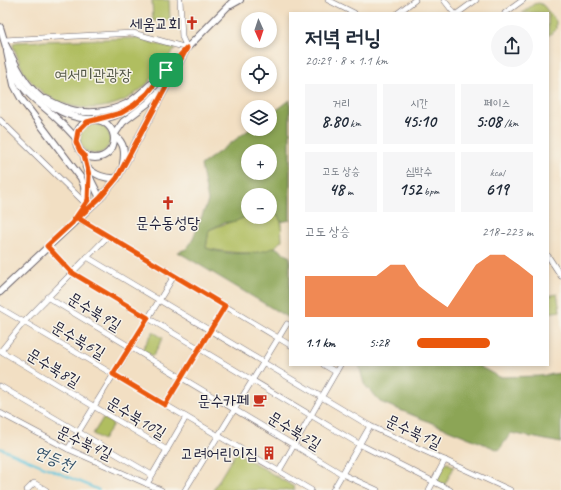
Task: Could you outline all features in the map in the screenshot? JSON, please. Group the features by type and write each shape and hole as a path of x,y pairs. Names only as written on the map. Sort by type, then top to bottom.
{"street":[{"path":"180,0 182,37 187,48"},
{"path":"100,198 86,167 84,155 78,147 76,138 78,131 82,126 92,120 121,113 134,105 147,94 166,70 234,0"},
{"path":"228,7 240,0"},
{"path":"328,0 352,12"},
{"path":"399,12 415,0"},
{"path":"444,0 453,12"},
{"path":"459,12 476,0"},
{"path":"506,12 522,1"},
{"path":"0,27 13,70 23,88 76,138"},
{"path":"2,36 133,33 187,48"},
{"path":"6,46 23,77 39,96 52,107 73,117 104,122 112,130 124,148 122,169"},
{"path":"6,46 14,85 22,100 81,178 86,204"},
{"path":"0,292 47,246 100,198 117,178 187,48"},
{"path":"39,96 75,111 104,111 128,103 166,70"},
{"path":"84,155 95,158 106,155 113,146 114,135 123,122 148,103 170,79"},
{"path":"0,120 86,204"},
{"path":"86,167 100,176 117,178"},
{"path":"72,223 86,204 89,196 89,175"},
{"path":"78,218 289,344"},
{"name":"문수북9길","path":"24,322 71,272 108,236"},
{"path":"47,246 71,272"},
{"path":"87,257 370,426"},
{"path":"549,258 561,276"},
{"name":"문수북9길","path":"71,272 199,349"},
{"name":"문수북10길","path":"68,449 174,276"},
{"name":"문수북9길","path":"47,297 182,378"},
{"path":"165,405 225,306"},
{"name":"문수북6길","path":"0,308 279,471 301,488 311,490"},
{"name":"문수북8길","path":"24,322 0,351 94,406"},
{"path":"186,490 287,324"},
{"name":"문수북2길","path":"199,349 359,444"},
{"path":"326,366 336,372"},
{"path":"279,471 339,366"},
{"name":"문수북2길","path":"182,378 342,474"},
{"path":"0,386 152,475"},
{"name":"문수북10길","path":"94,406 167,450"},
{"name":"문수북4길","path":"0,413 68,449 161,490"},
{"path":"147,484 186,417"},
{"name":"문수북1길","path":"333,490 370,426 510,490"},
{"path":"359,444 450,490"},
{"path":"429,490 445,460"},
{"path":"342,474 377,490"},
{"path":"27,490 34,483 46,490"}],"green space":[{"path":"152,0 169,0 170,20 153,21"},
{"path":"539,3 543,5 549,12 523,12 534,4"},
{"path":"549,12 556,21 556,29 549,35"},
{"name":"여서미관광장","path":"136,38 175,49 142,89 125,100 113,105 88,108 75,107 62,103 51,98 40,90 25,74 13,46 14,43 17,42"},
{"path":"289,101 289,220 281,222 277,215 277,188 241,188 241,219 223,223 209,230 206,248 240,254 259,252 275,247 289,256 289,318 178,252 186,249 191,243 208,201 201,165 241,136 277,136 277,110"},
{"path":"95,124 101,125 109,133 109,145 101,153 95,154 89,153 81,145 80,139 81,133 89,125"},
{"path":"278,215 281,222 282,240 275,247 261,252 241,253 206,248 209,230 241,218 241,224 277,224"},
{"path":"557,294 560,311 549,313 549,296"},
{"path":"153,332 163,338 153,356 142,350"},
{"path":"359,366 479,366 499,377 538,376 561,373 561,443 511,433 499,450 380,402 364,384"},
{"path":"103,418 113,424 103,440 93,434"},
{"path":"236,452 294,487 295,490 213,490"},
{"path":"448,463 454,467 444,486 437,483 436,480 444,464"}],"waterway":[{"name":"연등천","path":"0,448 99,490"}],"place":[{"name":"세움교회","path":"192,23"},
{"name":"문수동성당","path":"168,203"},
{"name":"문수카페","path":"260,400"},
{"name":"고려어린이집","path":"269,453"}],"route":[{"path":"187,48 117,178 100,198 78,218 225,306 165,405 113,374 148,318 71,272 47,246 72,223 88,200 89,175 84,155 80,151 76,142 78,131 87,122 110,117 121,113 134,105 147,94 166,70 187,48"}]}
